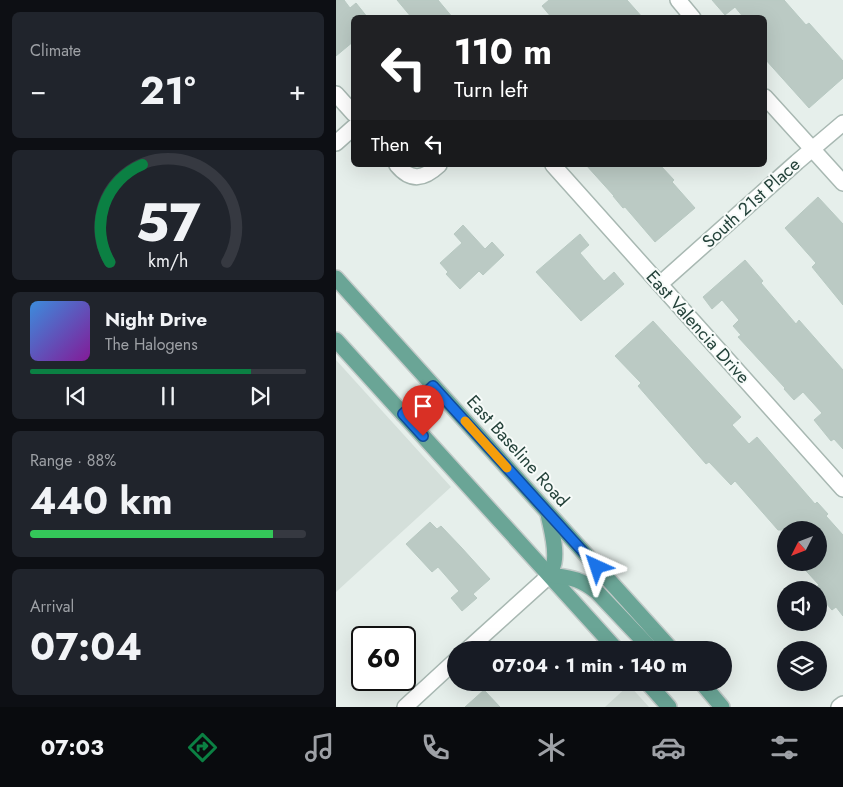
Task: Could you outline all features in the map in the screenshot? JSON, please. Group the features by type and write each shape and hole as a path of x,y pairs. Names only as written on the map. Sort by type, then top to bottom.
{"main road":[{"name":"East Baseline Road","path":"336,278 664,641"},
{"path":"336,340 609,641"},
{"path":"403,414 433,386"},
{"path":"547,512 554,545 554,562 550,575"},
{"path":"550,575 572,578 590,587 643,641"},
{"path":"655,691 669,707"},
{"path":"708,691 722,707"}],"street":[{"path":"678,0 690,15"},
{"path":"767,99 843,183"},
{"name":"South 21st Place","path":"660,284 843,123"},
{"path":"336,143 351,130"},
{"path":"399,167 404,174 419,177 432,172 437,167"},
{"name":"East Valencia Drive","path":"555,167 843,489"},
{"path":"478,641 550,575"},
{"path":"405,707 447,668"},
{"path":"839,707 843,704"}],"shaded area":[{"path":"336,360 451,487 336,592"},
{"path":"622,691 634,691 649,707 605,707"}],"building":[{"path":"336,0 344,0 350,8 356,3 366,15 351,15 351,44 336,56"},
{"path":"397,0 438,0 450,15 410,15"},
{"path":"549,0 627,0 640,15 550,15 542,6"},
{"path":"712,0 784,0 806,25 809,23 843,61 843,78 809,108 767,61 767,15 742,15 735,7 725,15"},
{"path":"588,167 662,167 674,180 672,182 695,208 655,242"},
{"path":"818,197 843,224 843,305 812,267 816,263 785,228"},
{"path":"463,225 485,249 492,242 504,255 483,275 479,271 460,289 446,274 448,272 440,263 462,243 454,234"},
{"path":"580,234 589,245 580,253 596,272 604,281 614,272 624,284 581,321 536,272"},
{"path":"745,260 763,281 761,283 796,324 799,320 843,370 843,449 834,439 831,441 814,420 822,413 803,392 794,400 738,337 741,335 733,326 739,320 722,300 712,309 703,297"},
{"path":"653,321 741,417 732,425 749,444 757,437 815,504 817,502 828,514 826,516 843,535 843,616 836,607 832,610 827,604 827,581 815,581 806,571 827,571 827,521 777,521 777,529 735,481 731,485 709,462 706,464 638,386 641,383 615,356"},
{"path":"430,522 437,529 441,526 490,579 473,594 477,598 462,611 451,598 459,591 438,567 432,572 406,544"},
{"path":"485,691 500,707 465,707"}],"slow traffic":[{"path":"465,421 507,468"}],"route":[{"path":"423,436 403,414 433,386 597,567"}]}
